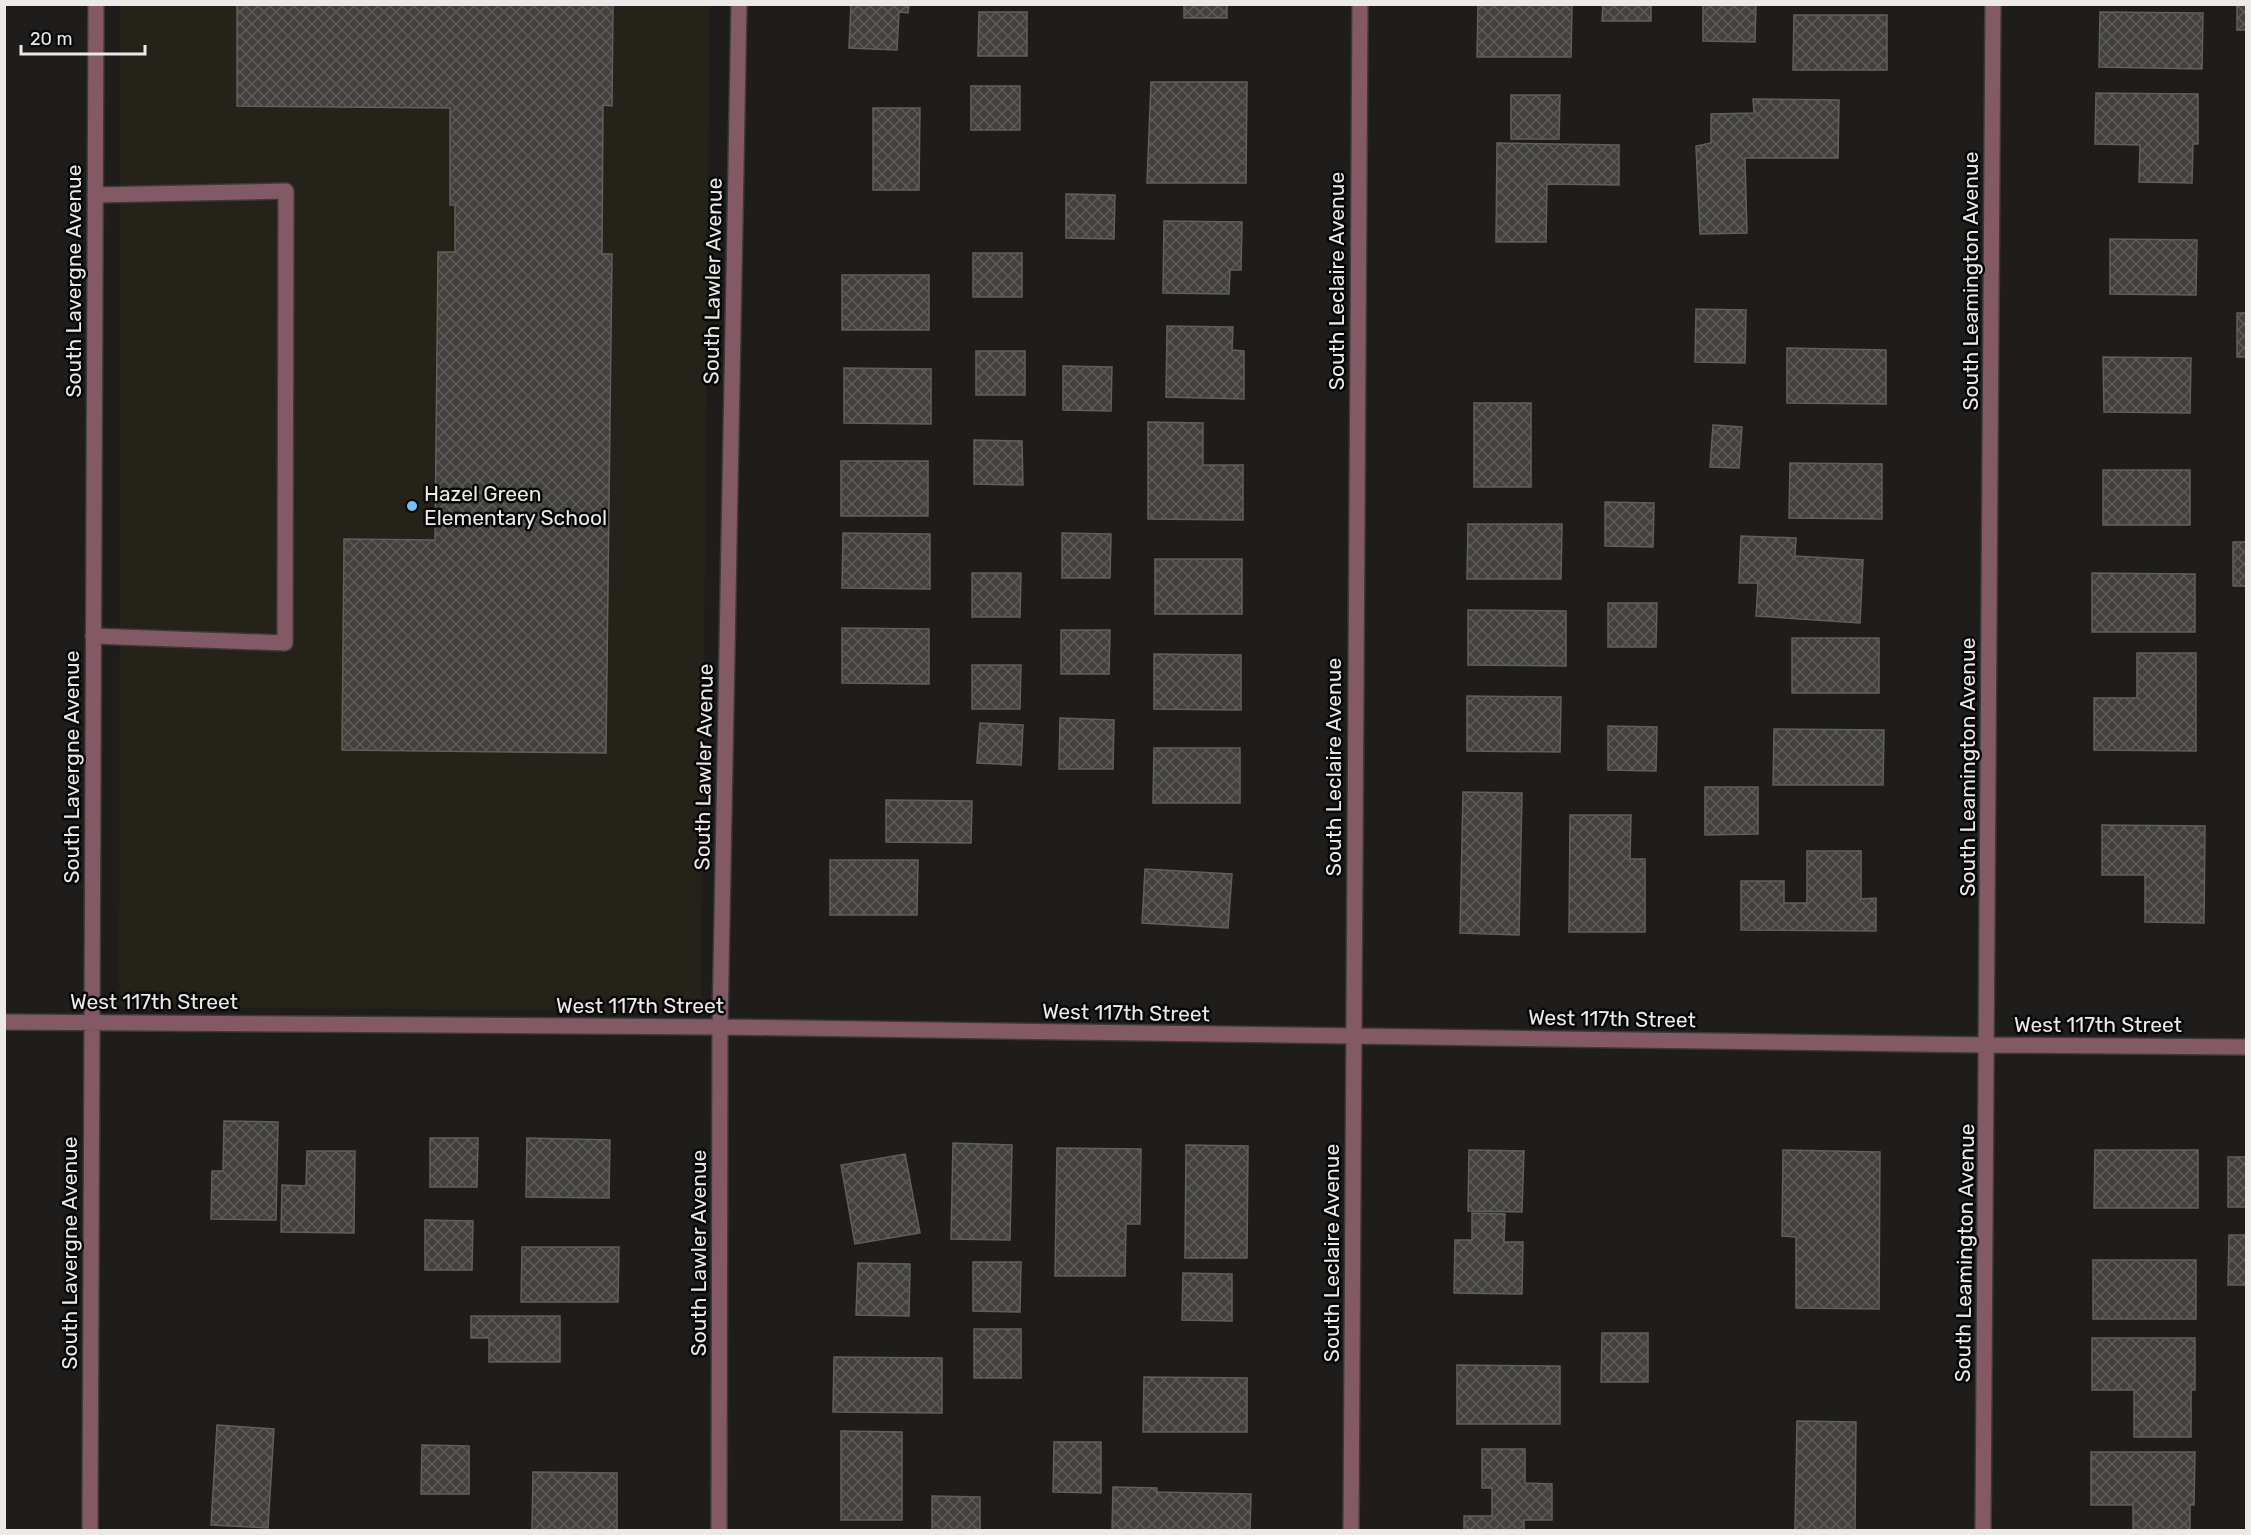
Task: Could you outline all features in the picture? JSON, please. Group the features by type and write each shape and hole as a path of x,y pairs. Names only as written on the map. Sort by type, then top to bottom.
{"street":[{"name":"South Lavergne Avenue","path":"90,1530 96,4"},
{"name":"South Lawler Avenue","path":"719,1530 720,1027 739,4"},
{"name":"South Leclaire Avenue","path":"1351,1530 1360,4"},
{"name":"South Leamington Avenue","path":"1983,1530 1988,1045 1993,4"},
{"path":"93,636 285,643 286,191 95,195"},
{"name":"West 117th Street","path":"4,1022 720,1027 2247,1047"}],"shaded area":[{"name":"Hazel Green Elementary School","path":"120,5 710,5 701,1011 119,1007"}],"building":[{"path":"237,4 613,4 612,106 603,105 602,254 612,254 606,753 342,750 344,539 435,540 438,252 455,252 455,205 450,205 450,108 237,106"},
{"path":"851,4 909,4 908,13 899,12 897,50 849,48"},
{"path":"1184,4 1227,4 1227,18 1184,18"},
{"path":"1478,4 1572,4 1571,57 1477,57"},
{"path":"1603,4 1651,4 1651,21 1602,21"},
{"path":"1703,4 1756,4 1755,42 1703,41"},
{"path":"2237,4 2246,4 2246,30 2237,30"},
{"path":"979,12 1027,12 1027,56 978,56"},
{"path":"2100,12 2203,13 2202,69 2099,67"},
{"path":"1794,15 1887,15 1887,70 1793,70"},
{"path":"1151,82 1247,82 1246,183 1147,183"},
{"path":"971,86 1020,86 1020,130 971,130"},
{"path":"2096,93 2198,94 2198,144 2193,144 2192,183 2139,182 2140,145 2095,144"},
{"path":"1511,95 1560,95 1559,139 1511,139"},
{"path":"1753,99 1839,100 1838,158 1745,158 1747,233 1700,234 1696,146 1711,143 1711,114 1754,113"},
{"path":"873,108 920,108 919,190 873,190"},
{"path":"1497,143 1619,145 1619,185 1547,184 1546,242 1496,242"},
{"path":"1066,194 1115,195 1114,239 1066,238"},
{"path":"1164,221 1242,222 1241,270 1230,270 1229,294 1163,293"},
{"path":"2110,239 2197,240 2196,295 2110,294"},
{"path":"973,253 1022,253 1022,297 973,297"},
{"path":"842,275 929,275 929,330 842,330"},
{"path":"1696,309 1746,310 1745,363 1695,362"},
{"path":"2237,313 2246,313 2246,357 2237,357"},
{"path":"1167,326 1233,327 1232,350 1244,351 1244,399 1166,397"},
{"path":"1787,348 1886,350 1886,404 1787,403"},
{"path":"976,351 1025,351 1025,395 976,395"},
{"path":"2103,357 2191,358 2190,413 2104,412"},
{"path":"1063,366 1112,367 1111,411 1063,410"},
{"path":"844,368 931,369 931,424 844,423"},
{"path":"1474,403 1531,403 1531,487 1474,487"},
{"path":"1148,422 1203,423 1203,465 1243,465 1243,520 1148,519"},
{"path":"1713,425 1742,427 1739,468 1710,467"},
{"path":"974,440 1022,441 1023,485 974,484"},
{"path":"841,461 928,461 928,516 841,516"},
{"path":"1790,463 1882,464 1882,519 1789,518"},
{"path":"2103,470 2190,470 2190,525 2103,525"},
{"path":"1605,502 1654,503 1653,547 1605,546"},
{"path":"1468,524 1562,524 1561,579 1467,579"},
{"path":"843,533 930,534 930,589 842,588"},
{"path":"1062,533 1111,534 1110,578 1062,578"},
{"path":"1741,536 1796,538 1795,556 1863,560 1860,623 1756,616 1758,583 1739,583"},
{"path":"2233,542 2246,542 2246,586 2233,586"},
{"path":"1155,559 1242,559 1242,614 1155,614"},
{"path":"972,573 1021,573 1020,617 972,617"},
{"path":"2092,573 2195,574 2195,632 2092,632"},
{"path":"1608,603 1657,603 1656,647 1608,647"},
{"path":"1468,610 1566,611 1566,666 1468,665"},
{"path":"842,628 929,629 929,684 842,683"},
{"path":"1061,630 1110,630 1109,674 1061,674"},
{"path":"1792,638 1879,638 1879,693 1792,693"},
{"path":"2137,653 2196,653 2196,751 2094,750 2094,698 2137,698"},
{"path":"1154,654 1241,655 1241,710 1154,709"},
{"path":"972,665 1021,665 1020,709 972,709"},
{"path":"1467,696 1561,697 1560,752 1467,751"},
{"path":"1060,718 1114,720 1113,769 1059,769"},
{"path":"980,723 1023,725 1021,765 977,763"},
{"path":"1608,726 1657,727 1656,771 1608,770"},
{"path":"1774,729 1884,730 1883,785 1773,785"},
{"path":"1154,748 1240,748 1240,803 1153,803"},
{"path":"1705,787 1758,787 1758,834 1705,835"},
{"path":"1463,792 1522,793 1519,935 1460,933"},
{"path":"886,800 972,801 971,843 886,842"},
{"path":"1570,815 1631,815 1630,859 1645,859 1645,932 1569,932"},
{"path":"2102,825 2205,826 2204,923 2145,922 2145,875 2102,875"},
{"path":"1807,851 1861,851 1861,899 1876,898 1876,931 1741,930 1741,881 1784,881 1784,903 1807,903"},
{"path":"830,860 918,860 917,915 830,915"},
{"path":"1145,869 1232,874 1228,928 1142,923"},
{"path":"224,1121 278,1122 276,1220 211,1219 212,1171 223,1171"},
{"path":"430,1138 478,1138 477,1187 430,1187"},
{"path":"527,1138 610,1140 609,1198 526,1197"},
{"path":"953,1143 1012,1145 1010,1240 951,1239"},
{"path":"1186,1145 1248,1146 1247,1258 1185,1258"},
{"path":"1057,1148 1141,1149 1140,1224 1126,1224 1125,1276 1055,1276"},
{"path":"1469,1150 1524,1151 1522,1212 1468,1211"},
{"path":"1783,1150 1880,1152 1879,1309 1796,1308 1796,1237 1782,1236"},
{"path":"2095,1150 2198,1150 2198,1208 2094,1208"},
{"path":"307,1151 355,1151 354,1233 281,1232 282,1185 306,1186"},
{"path":"905,1154 920,1233 855,1244 841,1165"},
{"path":"2228,1157 2246,1157 2246,1207 2228,1207"},
{"path":"1472,1213 1505,1214 1504,1242 1523,1242 1522,1294 1454,1293 1455,1240 1472,1240"},
{"path":"425,1220 473,1221 472,1270 425,1270"},
{"path":"2229,1235 2246,1235 2246,1285 2228,1285"},
{"path":"522,1247 619,1247 618,1302 521,1302"},
{"path":"2093,1260 2196,1260 2196,1319 2093,1319"},
{"path":"973,1262 1021,1262 1020,1312 973,1311"},
{"path":"858,1263 910,1264 909,1316 856,1315"},
{"path":"1183,1273 1232,1274 1232,1321 1182,1320"},
{"path":"471,1316 560,1316 560,1362 489,1362 489,1338 471,1338"},
{"path":"974,1329 1021,1329 1021,1378 974,1378"},
{"path":"1602,1333 1648,1333 1648,1382 1601,1382"},
{"path":"2092,1338 2195,1338 2195,1390 2191,1390 2191,1437 2134,1437 2134,1390 2092,1390"},
{"path":"834,1357 942,1358 942,1413 833,1412"},
{"path":"1457,1365 1560,1366 1560,1424 1457,1424"},
{"path":"1144,1377 1247,1378 1247,1432 1143,1432"},
{"path":"1797,1421 1856,1422 1855,1530 1795,1530"},
{"path":"217,1425 274,1429 268,1528 211,1525"},
{"path":"841,1431 902,1432 902,1520 841,1520"},
{"path":"1054,1442 1101,1442 1101,1493 1053,1492"},
{"path":"422,1445 469,1446 469,1494 421,1494"},
{"path":"1482,1449 1525,1449 1525,1483 1552,1484 1552,1520 1524,1520 1524,1530 1464,1530 1464,1516 1492,1516 1492,1488 1482,1488"},
{"path":"2091,1452 2195,1452 2194,1505 2190,1505 2190,1530 2133,1530 2133,1505 2091,1505"},
{"path":"533,1472 617,1473 617,1530 532,1530"},
{"path":"1113,1487 1157,1488 1157,1492 1251,1494 1250,1530 1112,1530"},
{"path":"932,1496 980,1497 980,1530 932,1530"}],"place":[{"name":"Hazel Green Elementary School","path":"412,506"}]}
